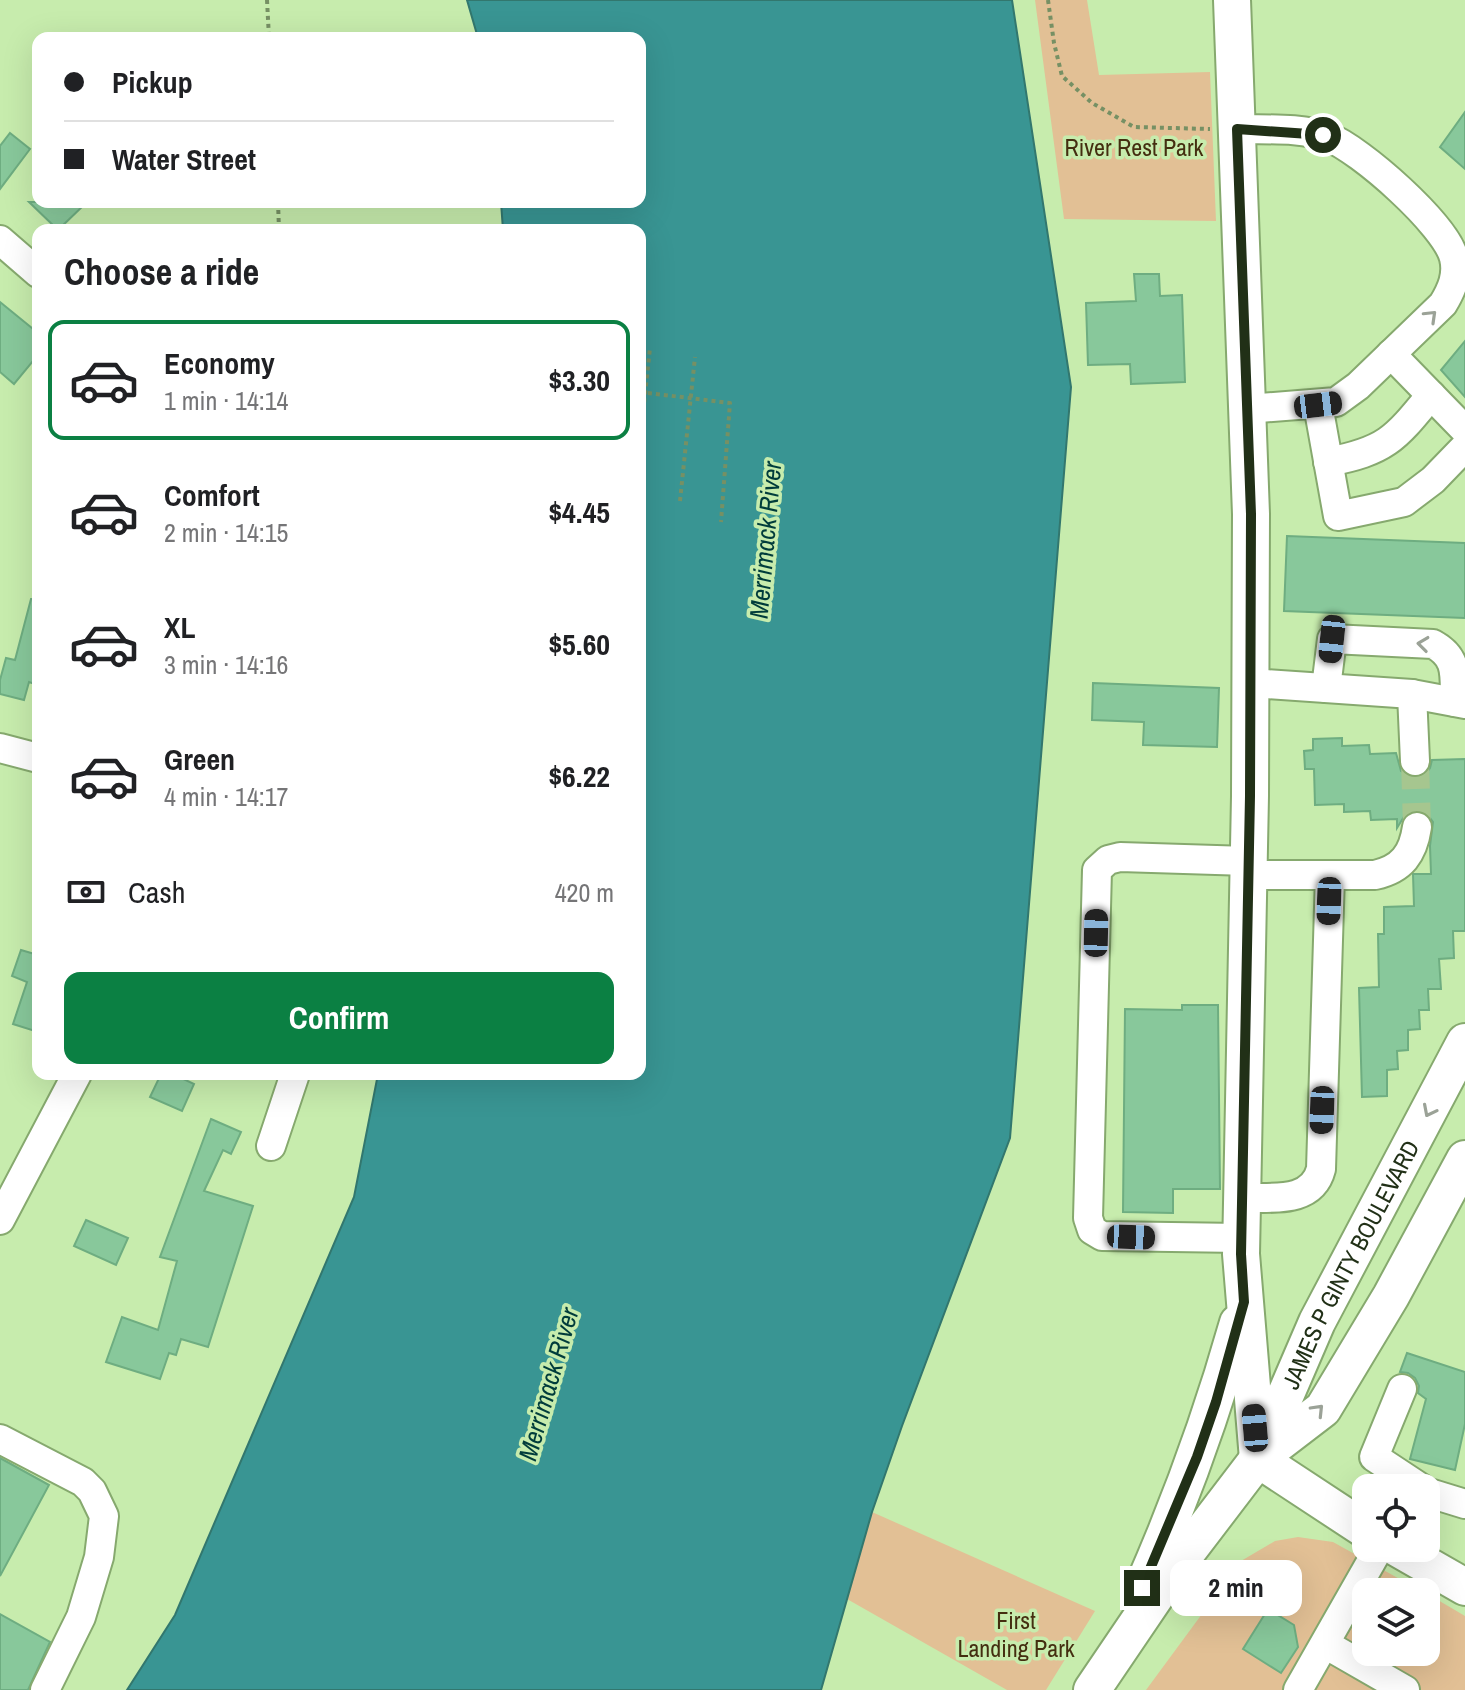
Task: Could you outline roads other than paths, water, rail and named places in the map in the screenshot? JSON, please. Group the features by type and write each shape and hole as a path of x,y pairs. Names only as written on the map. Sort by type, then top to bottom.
{"main road":[{"path":"1101,1676 1174,1569 1258,1459 1241,1238 1251,514 1232,0"},
{"name":"JAMES P GINTY BOULEVARD","path":"1258,1459 1317,1322 1465,1042"},
{"name":"JAMES P GINTY BOULEVARD","path":"1258,1459 1323,1409 1391,1296 1465,1159"},
{"path":"1101,1676 1197,1457 1244,1302"},
{"path":"1258,1459 1352,1521"},
{"path":"1423,1562 1464,1584"}],"street":[{"path":"1237,129 1323,135 1345,144 1387,177 1443,236 1453,255 1455,269 1453,288 1443,304 1336,402 1247,409"},
{"path":"0,240 32,268"},
{"path":"1391,354 1465,430"},
{"path":"1328,462 1363,456 1383,446 1404,428 1431,395"},
{"path":"1318,405 1338,516 1404,502 1433,480 1465,447"},
{"path":"1251,683 1412,694 1460,703 1454,667 1446,651 1433,644 1332,639 1326,688"},
{"path":"1412,694 1415,761"},
{"path":"0,748 32,756"},
{"path":"1241,1238 1102,1236 1092,1230 1088,1218 1097,870 1108,860 1120,857 1330,875 1375,875 1389,872 1410,854 1417,827"},
{"path":"1243,1198 1301,1194 1311,1189 1321,1169 1330,875"},
{"path":"2,1211 74,1080"},
{"path":"271,1146 293,1080"},
{"path":"1400,1474 1374,1457 1402,1389"},
{"path":"0,1439 83,1482 92,1491 104,1516 99,1557 81,1617 45,1690"},
{"path":"1440,1496 1465,1504"},
{"path":"1298,1690 1371,1562"},
{"path":"1325,1644 1405,1690"}],"water":[{"name":"Merrimack River","path":"467,0 1012,0 1071,387 1010,1138 872,1512 821,1690 127,1690 175,1615 354,1197 377,1080 646,1080 646,224 503,224 501,208 646,208 646,32 476,32"}],"tunnel":[{"path":"1415,761 1417,827"}],"park label":[{"name":"River Rest Park","path":"1134,147"},
{"name":"First Landing Park","path":"1016,1634"}]}
